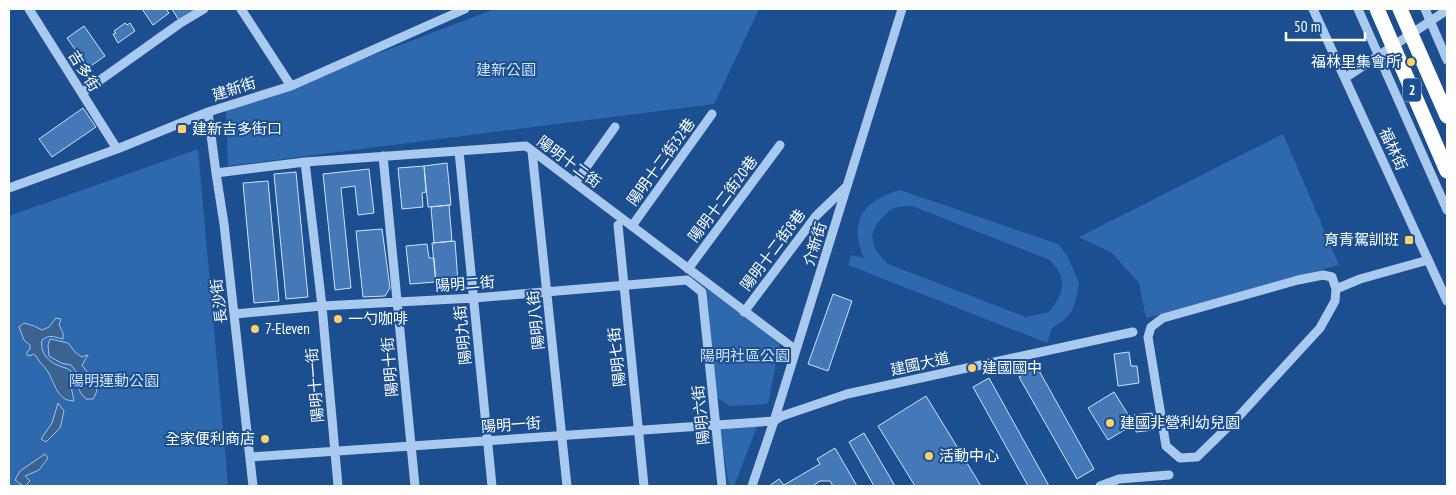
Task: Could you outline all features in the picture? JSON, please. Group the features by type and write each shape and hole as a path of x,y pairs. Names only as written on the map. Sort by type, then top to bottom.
{"highway":[{"name":"2","path":"1377,9 1447,171"},
{"name":"2","path":"1400,9 1447,116"}],"street":[{"name":"吉多街","path":"29,9 117,149"},
{"path":"82,93 179,24 204,9"},
{"path":"241,9 291,86"},
{"name":"建新街","path":"9,188 117,149 208,112 291,86 465,9"},
{"name":"介新街","path":"752,486 902,9"},
{"name":"福林街","path":"1313,9 1447,301"},
{"path":"1358,9 1447,210"},
{"path":"1425,9 1447,60"},
{"path":"1345,78 1447,10"},
{"name":"長沙街","path":"208,112 235,314 253,486"},
{"name":"陽明十二街32巷","path":"632,226 712,114"},
{"path":"575,183 615,127"},
{"name":"陽明十二街20巷","path":"688,270 780,145"},
{"name":"陽明十二街","path":"216,173 305,162 526,146 796,350"},
{"name":"陽明九街","path":"459,151 492,486"},
{"name":"陽明八街","path":"532,151 567,486"},
{"name":"陽明十街","path":"383,156 415,486"},
{"name":"陽明十一街","path":"305,162 322,306 338,486"},
{"name":"陽明十二街8巷","path":"744,312 816,216 847,186"},
{"name":"陽明七街","path":"618,226 644,486"},
{"path":"1336,289 1360,279 1428,260"},
{"path":"1323,275 1332,277 1336,289 1335,302 1320,328 1240,416 1197,457 1180,458 1166,446 1148,337 1151,327 1164,318 1298,280 1323,275"},
{"name":"陽明二街","path":"235,314 322,306 474,298 687,280 694,286"},
{"name":"陽明六街","path":"694,286 702,292 722,486"},
{"name":"建國大道","path":"774,421 782,416 847,394 1133,332"},
{"name":"陽明一街","path":"250,457 774,421"},
{"path":"1100,486 1119,479 1135,482 1169,475"}],"green space":[{"name":"建新公園","path":"495,9 759,9 714,104 228,166 226,111"},
{"path":"1283,134 1339,265 1146,318 1139,283 1112,253 1079,237"},
{"name":"陽明運動公園","path":"198,149 228,486 9,486 9,216"},
{"path":"900,190 1058,244 1067,255 1079,283 1072,311 1063,321 1052,328 1047,343 848,265 851,255 864,258 859,245 858,233 862,214 877,200","holes":["912,206 1050,260 1060,274 1062,290 1049,312 1026,317 888,264 878,253 872,235 877,223 890,210"]},
{"name":"陽明社區公園","path":"707,289 780,342 768,404 730,406 716,397"},
{"path":"759,422 734,486 729,486 719,425"}],"shaded area":[{"path":"56,318 61,319 59,325 63,333 63,339 52,336 47,337 42,340 42,348 49,360 71,371 69,376 74,401 60,395 47,370 36,356 33,354 27,355 30,345 24,340 19,327 24,323 42,330 49,327"},
{"path":"50,339 68,343 82,357 88,355 82,365 93,380 97,391 93,399 86,399 79,390 77,373 71,365 61,363 49,356 48,345"},
{"path":"58,403 64,411 60,428 46,442 41,439 52,423"},
{"path":"45,454 48,458 39,470 25,476 30,481 25,486 15,480 20,471"}],"building":[{"path":"142,9 166,9 169,13 153,25"},
{"path":"172,9 200,9 180,22"},
{"path":"125,23 127,25 130,23 135,31 118,43 113,34 116,33 114,31"},
{"path":"84,26 105,56 88,68 67,38"},
{"path":"83,108 96,127 52,157 39,139"},
{"path":"447,163 451,205 428,207 424,166"},
{"path":"424,166 426,192 422,193 423,207 402,209 398,168"},
{"path":"369,169 374,213 358,215 355,186 341,188 351,288 335,290 323,174"},
{"path":"296,172 308,297 286,299 274,174"},
{"path":"268,181 279,301 254,303 243,183"},
{"path":"449,205 452,241 434,243 431,207"},
{"path":"382,229 390,288 385,296 363,297 356,231"},
{"path":"455,241 458,282 436,284 432,243"},
{"path":"427,244 429,258 434,258 436,282 410,284 406,246"},
{"path":"833,294 852,301 828,371 808,364"},
{"path":"1129,352 1131,366 1137,366 1139,383 1118,386 1114,354"},
{"path":"1037,367 1094,469 1077,479 1019,377"},
{"path":"989,378 1049,486 1028,486 973,387"},
{"path":"1114,392 1134,424 1108,440 1088,408"},
{"name":"活動中心","path":"926,396 981,486 915,486 878,426"},
{"path":"1152,413 1154,430 1136,432 1134,415"},
{"path":"864,433 895,486 874,486 849,442"},
{"path":"835,448 857,486 833,486 830,481 820,481 815,486 769,486 779,479 784,485 820,464 817,459"}],"place":[{"name":"福林里集會所","path":"1411,62"},
{"name":"建新吉多街口","path":"182,129"},
{"name":"育青駕訓班","path":"1409,240"},
{"name":"一勺咖啡","path":"338,319"},
{"name":"7-Eleven","path":"255,329"},
{"name":"建國國中","path":"972,368"},
{"name":"建國非營利幼兒園","path":"1110,423"},
{"name":"全家便利商店","path":"265,439"},
{"name":"活動中心","path":"929,456"}]}
